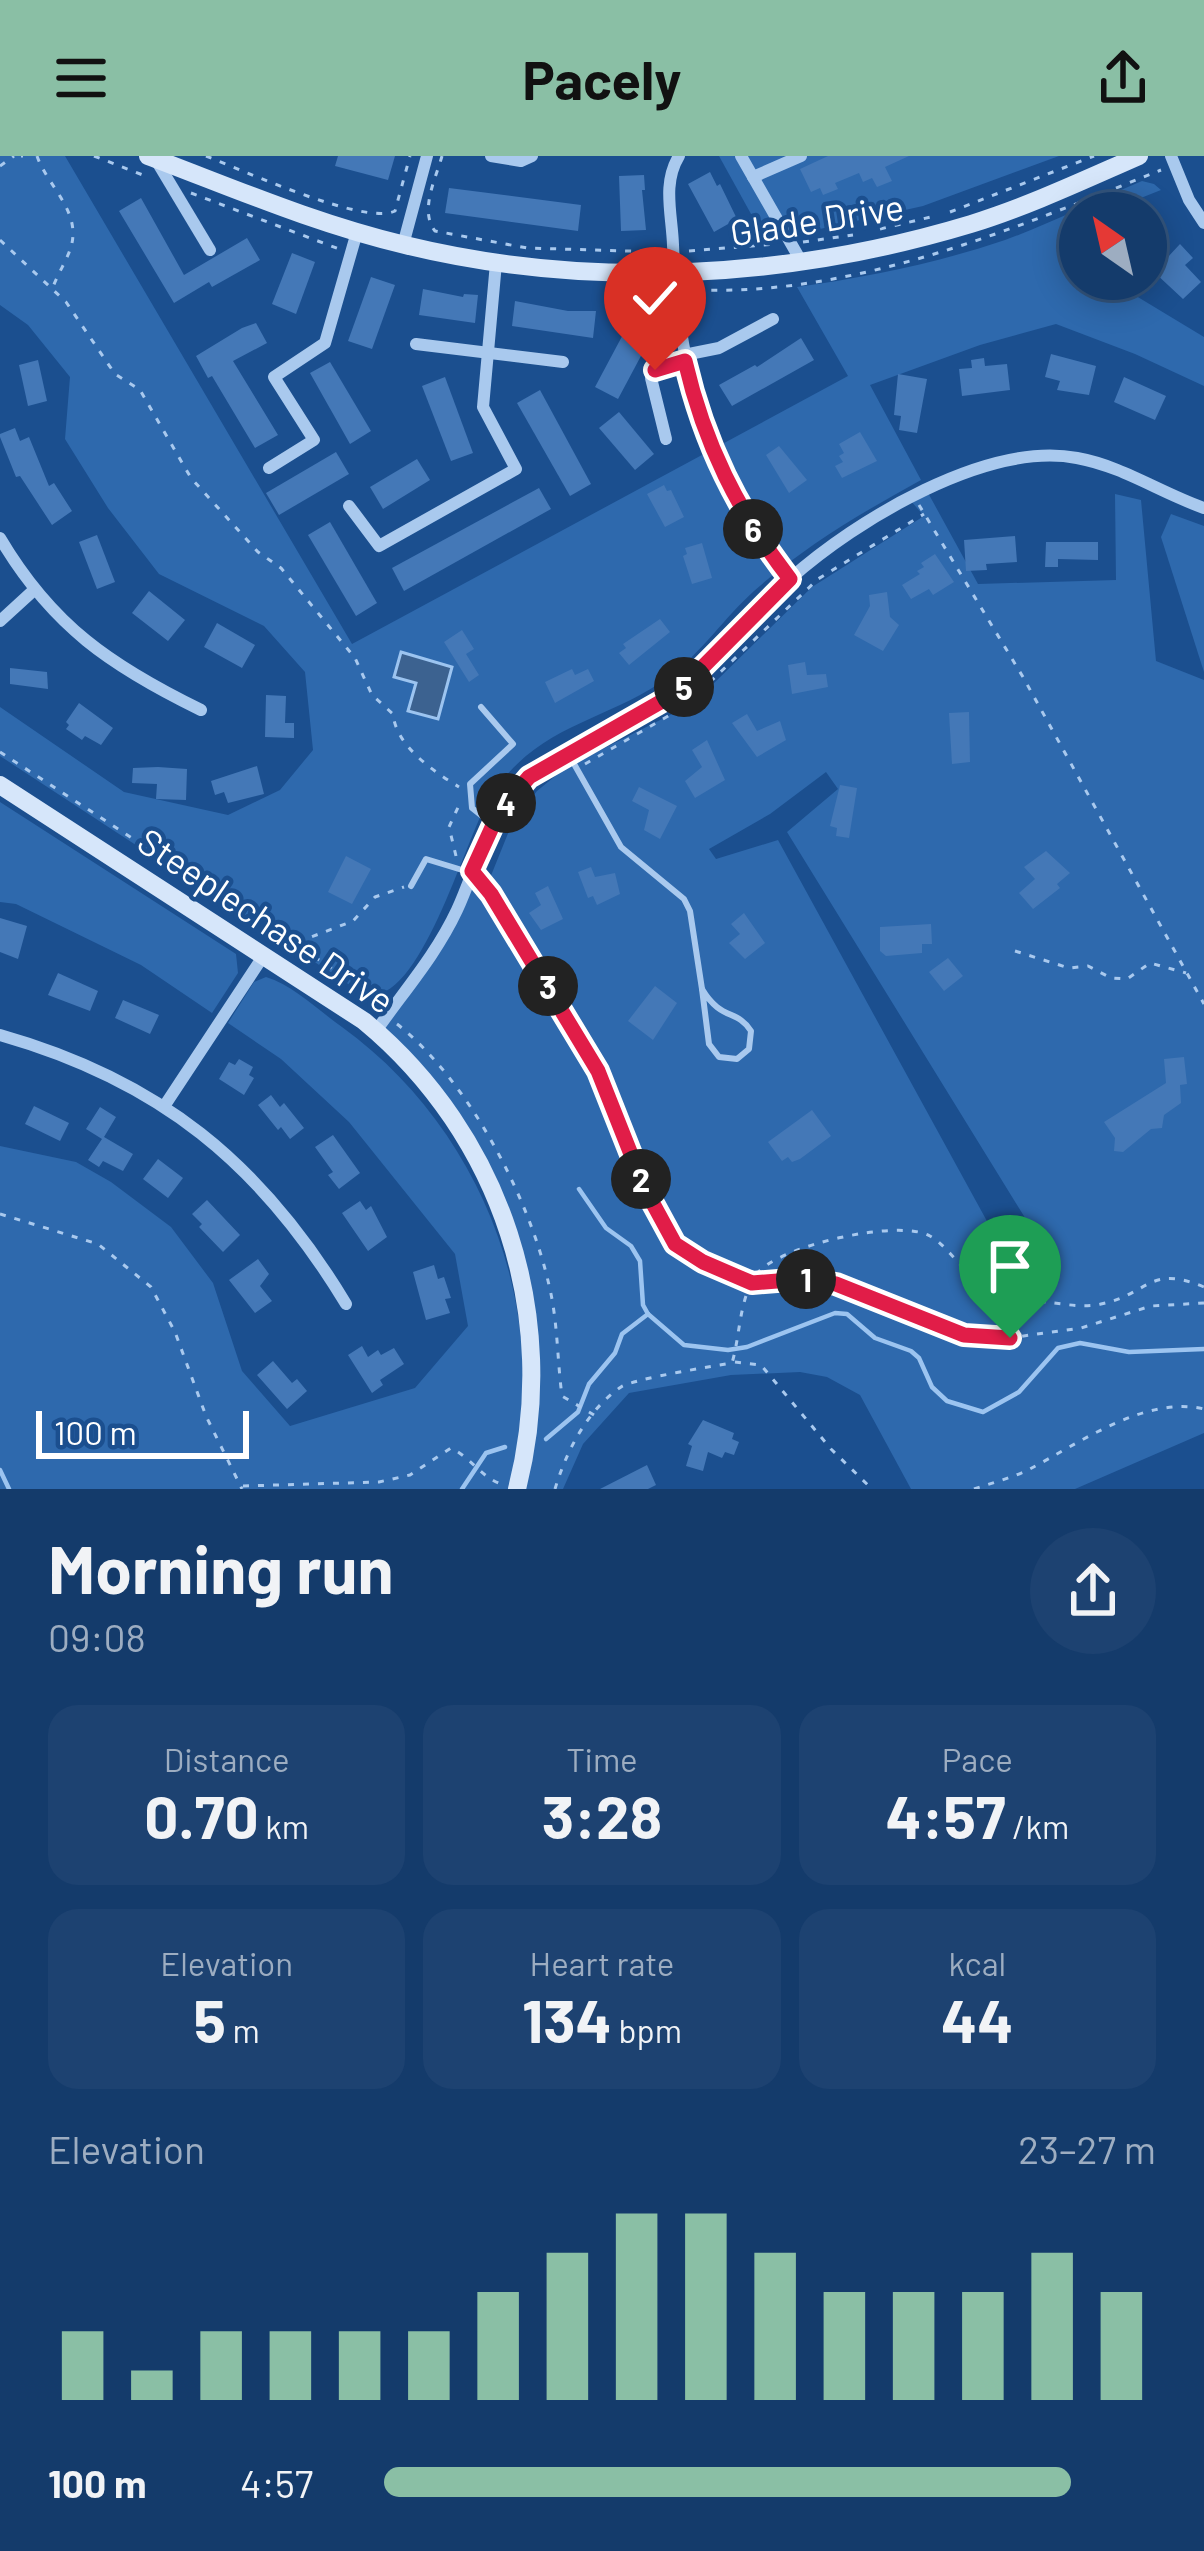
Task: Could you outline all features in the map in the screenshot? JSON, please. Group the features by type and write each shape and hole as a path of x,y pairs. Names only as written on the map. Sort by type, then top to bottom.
{"street":[{"path":"403,245 427,156"},
{"path":"491,156 521,160 532,156"},
{"path":"680,156 669,173 684,358 700,419 723,476 742,513 790,579"},
{"path":"741,156 797,252"},
{"path":"753,177 801,156"},
{"name":"Glade Drive","path":"151,157 291,212 403,245 496,263 604,272 674,262 860,251 974,223 1139,156"},
{"path":"151,157 209,250"},
{"path":"1173,160 1204,223"},
{"path":"269,468 314,440 274,377 325,343 357,232"},
{"path":"349,506 380,546 516,469 483,407 496,263"},
{"path":"666,439 651,378 655,370 719,348 773,319"},
{"path":"416,344 563,362"},
{"path":"381,1023 439,943 492,824 529,777 678,692 790,579 865,526 914,497 995,461 1054,455 1106,466 1204,508"},
{"path":"0,538 34,590 94,650 202,710"},
{"path":"0,621 34,590"},
{"name":"Steeplechase Drive","path":"0,785 264,955 381,1023 450,1114 491,1186 527,1300 531,1423 511,1487"},
{"path":"165,1105 264,955"},
{"path":"0,1035 94,1067 165,1105 206,1134 268,1194 346,1304"}],"lane":[{"path":"481,707 513,744 470,784 472,808 492,824"},
{"path":"567,752 622,847 684,899 693,924 709,1044 719,1058 737,1059 749,1048 751,1031 739,1018 713,1008 702,989"},
{"path":"411,886 426,859 468,871"}],"path":[{"path":"0,166 19,156"},
{"path":"37,156 69,208 72,242 52,289"},
{"path":"94,156 351,253"},
{"path":"206,156 324,201 386,215 399,202 410,156"},
{"path":"442,156 428,211 428,222 435,231 527,248 674,262 797,252 947,213 1094,156"},
{"path":"694,323 694,298 701,290 816,280 922,257 998,235 1173,160"},
{"path":"0,240 52,289 115,374 140,390 191,478 330,626 355,658 372,695 393,714 394,730 404,744 465,793 449,827 468,871 491,894 598,1071 644,1187 675,1244 752,1283 802,1279 836,1284 964,1335 1010,1338 1081,1328 1151,1306 1204,1303"},
{"path":"914,497 1023,677 1204,1004"},
{"path":"0,752 295,944 368,995 381,1023 408,1032"},
{"path":"295,944 353,921 375,896 411,886"},
{"path":"1015,951 1069,968 1088,966 1111,978 1126,979 1150,963 1188,974"},
{"path":"0,1214 98,1244 151,1287 241,1487 347,1485 400,1478 451,1448 489,1481 511,1487"},
{"path":"734,1360 736,1335 752,1283 764,1268 787,1256 900,1227 930,1236 980,1282 1009,1297 1085,1306 1114,1301 1163,1277 1183,1278 1204,1287"},
{"path":"555,1489 575,1440 620,1387 734,1360 761,1365 831,1450 872,1489"},
{"path":"974,1489 1023,1472 1138,1416 1188,1405 1204,1409"},
{"path":"574,1406 593,1415"}],"shaded area":[{"path":"0,156 65,156 352,644 848,376 797,287 979,248 1059,218 1059,300 1143,300 1204,337 1204,386 1056,324 980,345 870,385 921,480 793,559 743,601 670,676 530,753 491,796 440,914 405,974 386,991 365,995 0,756 0,707 124,792 228,815 280,790 313,750 305,672 264,626 159,574 108,508 65,439 70,377 28,325 0,305"},
{"path":"719,156 1059,156 923,206 766,241"},
{"path":"1142,181 1161,190 1156,192 1117,192"},
{"path":"927,491 978,584 1116,580 1115,494 1141,500 1156,661 1204,680 1204,1433 1075,1489 911,1489 860,1395 827,1377 800,1372 731,1375 629,1393 583,1444 563,1489 523,1489 527,1300 472,1148 376,1031 417,979 475,863 490,878 513,821 537,791 565,768 682,709 812,587 924,516 910,500","holes":["826,772 838,789 787,832 1027,1221 988,1223 778,840 716,859 709,849 770,814"]},
{"path":"1171,514 1204,526 1204,672 1161,537"},
{"path":"401,652 452,667 438,719 408,711 416,683 394,677"},
{"path":"0,802 236,954 238,973 212,1013 141,965 16,904 0,902"},
{"path":"266,977 306,999 382,1060 418,1097 474,1182 495,1229 520,1329 523,1394 510,1489 0,1489 0,1146 76,1162 171,1227 213,1283 242,1371 290,1426 415,1388 468,1326 455,1254 349,1122 281,1059 228,1023 254,982"}],"building":[{"path":"338,156 395,156 388,180 335,166"},
{"path":"828,156 909,156 885,167 892,181 877,187 872,178 863,182 859,173 835,183 838,189 823,195 820,188 811,192 800,169"},
{"path":"710,172 737,219 714,232 688,184"},
{"path":"644,175 646,230 621,231 619,176"},
{"path":"449,188 581,205 578,231 445,213"},
{"path":"141,198 184,275 247,238 260,260 174,303 119,211"},
{"path":"1180,244 1193,258 1185,265 1201,282 1183,299 1167,284 1167,258"},
{"path":"292,253 315,262 296,314 272,304"},
{"path":"371,277 395,285 372,349 348,341"},
{"path":"423,289 463,297 478,295 475,323 419,315"},
{"path":"515,301 596,311 593,338 512,326"},
{"path":"256,323 267,343 233,361 278,435 255,448 196,356"},
{"path":"627,327 650,339 618,399 595,387"},
{"path":"801,338 814,360 732,406 719,385"},
{"path":"1051,354 1096,366 1089,395 1057,390 1060,381 1045,377"},
{"path":"984,358 985,366 1007,364 1010,390 962,396 959,369 972,368 971,360"},
{"path":"38,360 47,401 28,406 19,365"},
{"path":"330,362 371,431 350,444 310,373"},
{"path":"898,374 927,379 917,433 899,430 901,416 894,415"},
{"path":"445,377 473,453 451,461 422,386"},
{"path":"1124,377 1166,396 1155,420 1114,402"},
{"path":"540,390 591,484 570,496 517,403"},
{"path":"619,412 654,454 635,470 599,428"},
{"path":"15,428 20,441 29,437 49,486 54,483 72,511 52,525 20,476 16,477 0,437"},
{"path":"860,432 877,461 842,478 835,466 843,462 839,444"},
{"path":"779,446 807,480 789,493 766,455"},
{"path":"336,452 349,474 279,515 266,493"},
{"path":"417,459 430,480 383,509 370,487"},
{"path":"664,485 684,517 665,527 647,494"},
{"path":"539,488 551,509 404,591 392,568"},
{"path":"330,522 377,603 356,616 308,535"},
{"path":"97,535 115,582 97,589 79,542"},
{"path":"1015,536 1017,562 966,571 964,540"},
{"path":"1046,542 1098,542 1098,560 1058,559 1058,567 1045,567"},
{"path":"702,543 712,578 692,584 683,556 685,548"},
{"path":"935,554 954,582 933,595 929,589 911,599 902,585 920,574 921,563"},
{"path":"149,591 185,620 168,641 132,613"},
{"path":"887,592 890,617 899,625 883,651 854,635 870,606 869,595"},
{"path":"660,619 670,632 629,665 619,653 626,648 623,644"},
{"path":"217,623 255,645 242,668 204,647"},
{"path":"462,630 474,649 466,654 479,675 469,682 444,642"},
{"path":"805,662 807,675 826,674 828,687 792,694 788,665"},
{"path":"10,668 47,672 48,689 10,684"},
{"path":"572,669 575,675 588,669 594,681 555,703 545,682"},
{"path":"266,695 286,696 285,723 294,723 294,738 265,737"},
{"path":"79,703 113,728 101,745 66,729"},
{"path":"969,712 970,762 952,764 949,713"},
{"path":"747,714 757,731 780,721 786,740 757,757 732,723"},
{"path":"707,740 725,780 695,798 685,781 702,767 692,750"},
{"path":"257,766 264,794 228,803 224,792 215,795 211,781"},
{"path":"133,768 187,769 186,800 156,799 157,784 132,783"},
{"path":"840,785 857,788 849,838 836,836 837,828 830,826"},
{"path":"639,787 677,806 660,839 644,830 649,810 632,801"},
{"path":"1046,851 1070,873 1057,884 1060,888 1033,909 1019,893 1035,879 1024,867"},
{"path":"346,856 371,869 352,904 328,892"},
{"path":"591,867 595,877 615,873 620,894 597,905 593,896 588,898 578,872"},
{"path":"548,886 563,919 541,930 529,913 541,905 535,893"},
{"path":"744,913 765,943 745,959 729,943 740,934 731,924"},
{"path":"0,918 27,926 18,959 0,952"},
{"path":"931,924 932,944 922,944 922,953 886,956 880,951 880,927"},
{"path":"948,958 963,976 944,991 929,972"},
{"path":"58,973 98,991 90,1011 48,995"},
{"path":"655,986 677,1003 653,1040 628,1021"},
{"path":"123,1000 159,1015 150,1034 115,1018"},
{"path":"1184,1057 1187,1084 1180,1085 1181,1103 1164,1115 1162,1128 1151,1129 1123,1152 1114,1151 1115,1138 1104,1122 1166,1083 1164,1059"},
{"path":"239,1059 253,1067 249,1075 254,1078 244,1095 219,1079 229,1062 235,1065"},
{"path":"271,1095 304,1128 290,1139 258,1105"},
{"path":"34,1106 69,1123 60,1141 25,1124"},
{"path":"100,1107 116,1117 104,1137 133,1154 123,1171 88,1160 102,1139 86,1129"},
{"path":"812,1110 831,1136 800,1159 782,1161 768,1142"},
{"path":"333,1135 360,1173 339,1189 315,1147"},
{"path":"158,1159 183,1178 168,1198 143,1179"},
{"path":"207,1200 240,1235 223,1252 192,1214"},
{"path":"360,1201 366,1210 371,1206 387,1237 368,1251 342,1213"},
{"path":"258,1259 269,1274 260,1286 272,1301 255,1313 229,1280"},
{"path":"434,1265 451,1298 445,1299 450,1313 426,1320 413,1272"},
{"path":"362,1346 368,1357 394,1348 404,1364 380,1380 383,1385 372,1393 348,1355"},
{"path":"273,1361 292,1383 297,1379 307,1391 287,1409 257,1375"},
{"path":"703,1420 734,1433 732,1439 739,1442 734,1455 725,1452 722,1458 708,1452 703,1471 686,1466 692,1446 688,1444"},
{"path":"647,1465 656,1485 600,1489"}],"waterway":[{"path":"579,1189 606,1228 631,1246 640,1261 643,1305 648,1314"},
{"path":"648,1314 684,1345 728,1350 835,1313 847,1314 875,1338 911,1351 932,1387 947,1401 983,1412 1019,1392 1058,1348 1080,1343 1129,1352 1204,1349"},
{"path":"546,1439 578,1412 589,1384 615,1353 622,1334 648,1314"},
{"path":"462,1489 486,1453 505,1447"},
{"path":"0,1470 9,1489"}],"route":[{"path":"655,370 685,361 706,438 723,476 742,513 790,579 678,692 529,777 499,812 472,871 483,881 598,1071 644,1187 675,1244 752,1283 802,1279 836,1284 964,1335 1010,1338"}]}
